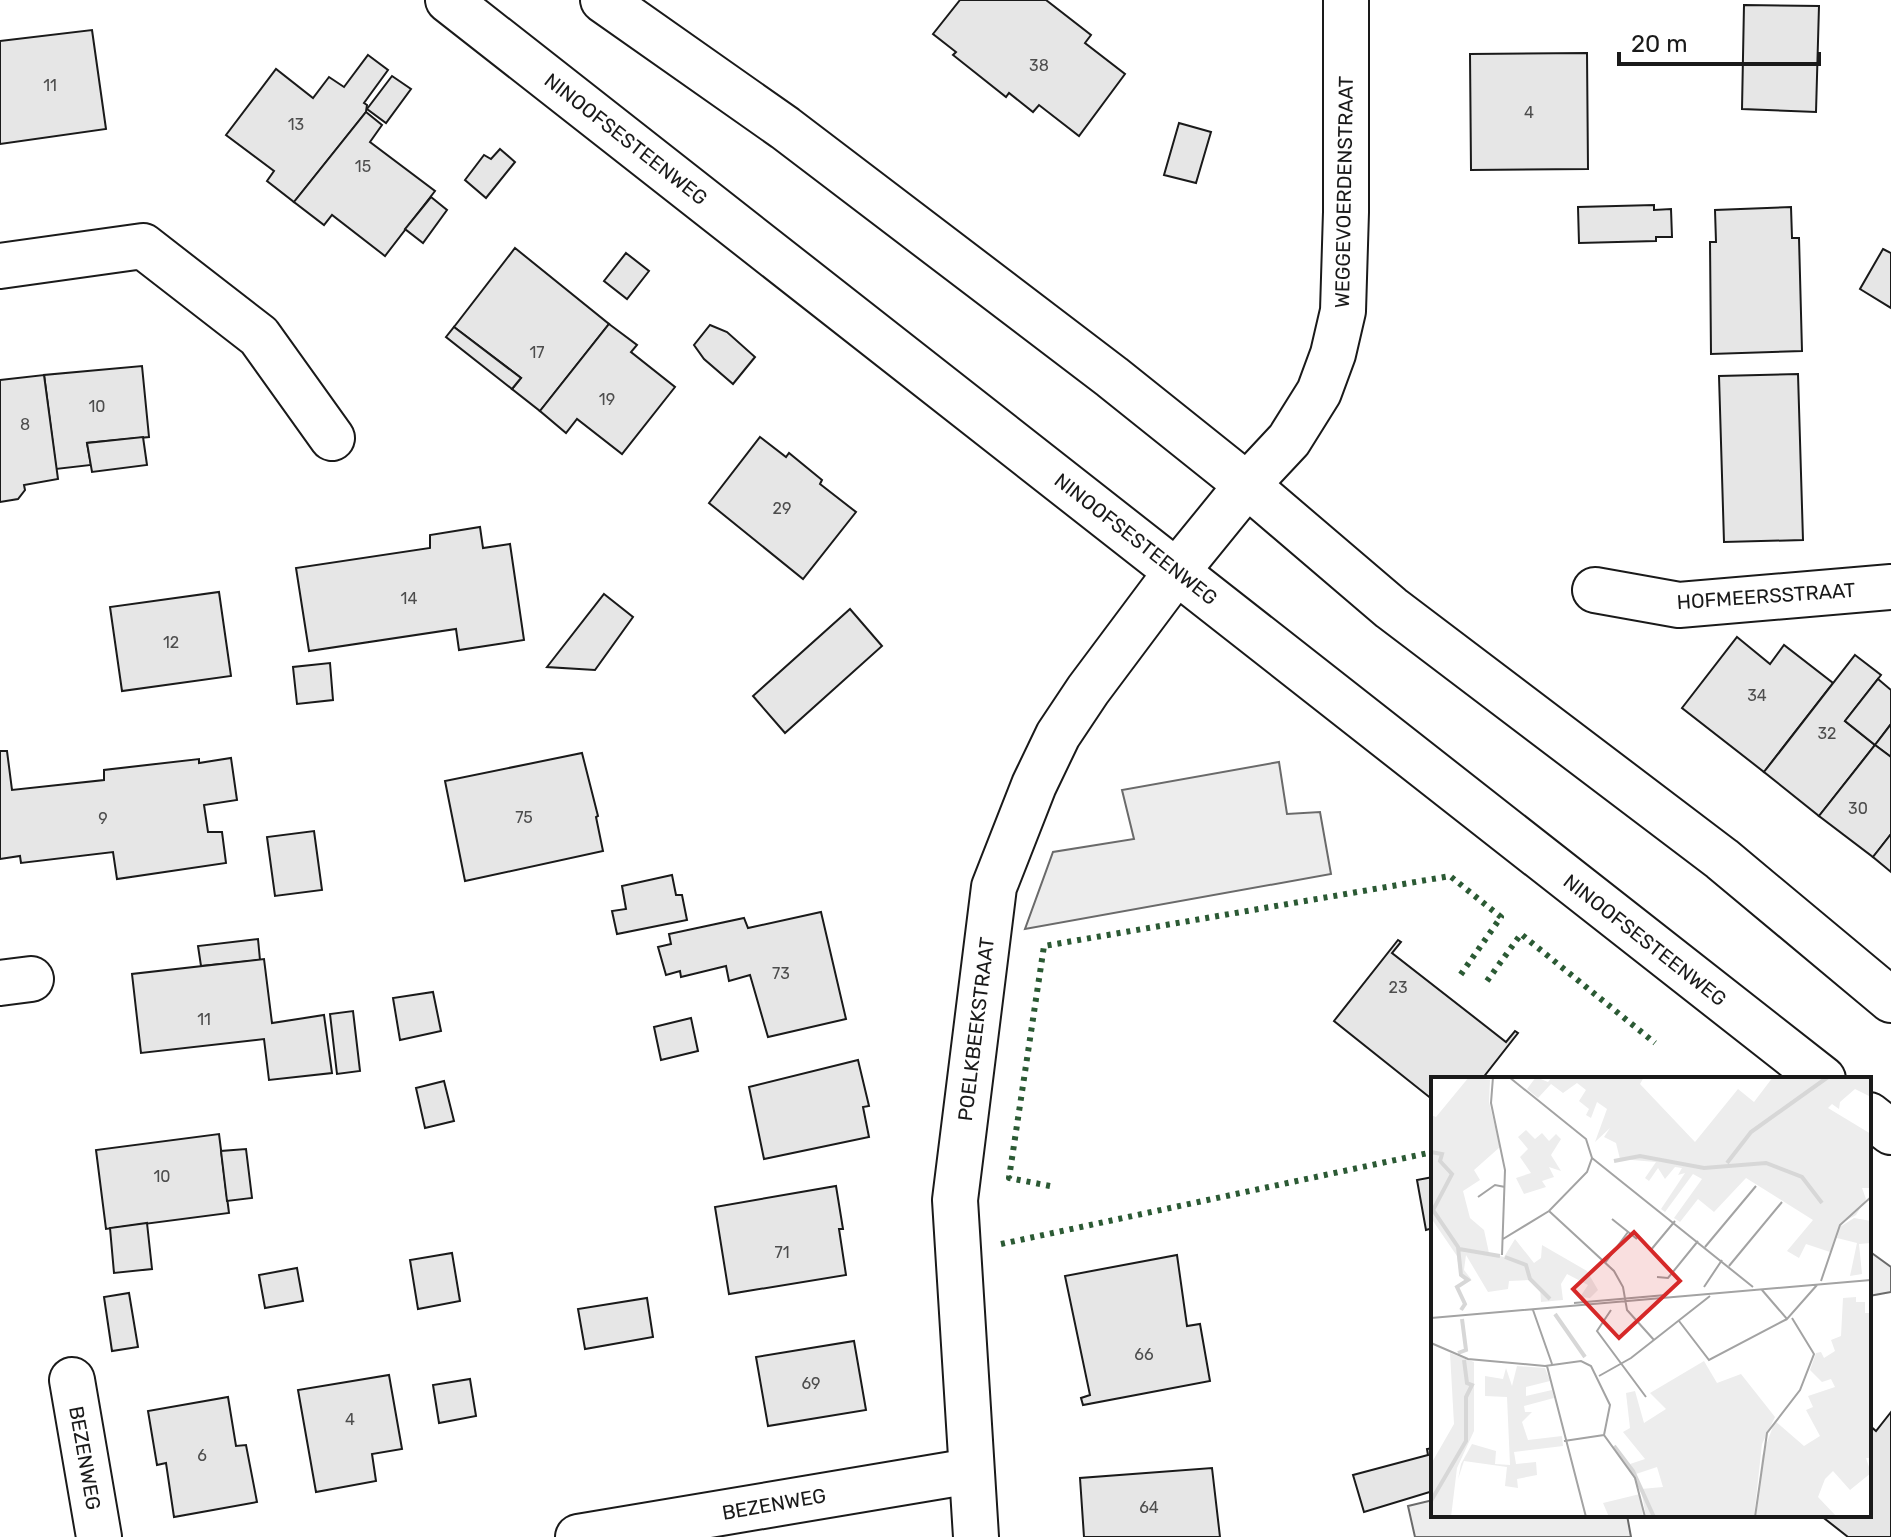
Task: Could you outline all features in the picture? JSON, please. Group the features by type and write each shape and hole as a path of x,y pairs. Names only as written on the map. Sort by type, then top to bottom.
{"main road":[{"name":"NINOOFSESTEENWEG","path":"448,0 1820,1077"},
{"path":"603,0 785,128 1112,377 1247,485 1391,608 1722,859 1891,1000"},
{"name":"WEGGEVOERDENSTRAAT","path":"1177,571 1247,485 1289,440 1319,392 1333,354 1343,311 1346,0"},
{"path":"0,266 143,246 259,336 332,438"},
{"name":"POELKBEEKSTRAAT","path":"976,1537 955,1200 994,887 1034,785 1058,735 1116,650 1177,571"},
{"name":"HOFMEERSSTRAAT","path":"1595,590 1679,605 1891,587"},
{"path":"1871,1117 1891,1132"},
{"name":"BEZENWEG","path":"72,1380 99,1537"},
{"name":"BEZENWEG","path":"578,1537 971,1471"}],"shaded area":[{"path":"1279,762 1287,814 1320,812 1331,874 1025,929 1053,852 1134,839 1122,790"},
{"path":"1871,1252 1891,1267 1891,1292 1871,1296"},
{"path":"1431,1500 1431,1517 1627,1517 1631,1537 1415,1537 1408,1506"}],"building":[{"path":"960,0 1046,0 1091,35 1085,43 1125,74 1079,136 1039,105 1033,112 1009,93 1006,97 953,55 956,52 933,34"},
{"path":"1744,5 1819,6 1816,112 1742,109"},
{"path":"92,30 106,129 0,144 0,41"},
{"path":"1587,53 1588,169 1471,170 1470,54"},
{"path":"368,55 388,70 364,103 367,105 366,112 294,202 267,181 274,171 226,135 276,69 313,98 329,77 344,87"},
{"path":"392,76 411,89 386,123 367,109"},
{"path":"366,112 382,125 370,142 435,191 385,256 332,215 324,225 294,202"},
{"path":"1179,123 1211,132 1196,183 1164,175"},
{"path":"500,149 515,162 486,198 465,180 484,155 491,159"},
{"path":"431,197 447,210 423,243 405,229"},
{"path":"1654,205 1654,210 1671,209 1672,237 1656,237 1656,241 1579,243 1578,207"},
{"path":"1791,207 1792,238 1799,238 1802,351 1711,354 1710,242 1716,242 1715,210"},
{"path":"515,248 609,324 540,411 512,389 521,378 454,327"},
{"path":"1883,249 1891,253 1891,308 1860,289"},
{"path":"626,253 649,271 627,299 604,281"},
{"path":"609,324 637,345 631,352 675,387 622,454 577,419 566,433 540,411"},
{"path":"710,325 727,332 755,357 733,384 704,359 694,345"},
{"path":"454,327 521,378 512,389 446,337"},
{"path":"142,366 149,437 87,443 91,465 56,469 44,375"},
{"path":"1798,374 1803,540 1724,542 1719,376"},
{"path":"44,375 58,479 24,485 25,490 18,499 0,502 0,380"},
{"path":"143,437 147,465 92,472 87,443"},
{"path":"760,437 786,457 789,453 822,480 820,484 856,512 803,579 709,503"},
{"path":"480,527 483,548 510,544 524,640 459,650 456,629 309,651 296,568 430,548 430,535"},
{"path":"219,592 231,676 122,691 110,607"},
{"path":"604,594 633,617 595,670 547,667"},
{"path":"850,609 882,646 785,733 753,696"},
{"path":"1737,637 1770,664 1784,645 1833,683 1764,772 1682,708"},
{"path":"1855,655 1881,675 1845,721 1875,745 1819,816 1764,772"},
{"path":"330,663 333,700 297,704 293,667"},
{"path":"1878,679 1891,690 1891,724 1875,745 1845,721"},
{"path":"1891,724 1891,757 1875,745"},
{"path":"1875,745 1891,757 1891,834 1873,857 1819,816"},
{"path":"0,751 7,751 12,790 104,780 104,770 231,758 237,800 204,805 208,832 222,832 226,863 117,879 113,852 21,863 20,856 0,859"},
{"path":"582,753 598,816 603,851 465,881 445,781"},
{"path":"314,831 322,890 275,896 267,837"},
{"path":"1891,834 1891,872 1873,857"},
{"path":"672,875 676,895 682,895 687,920 617,934 612,911 626,909 622,886"},
{"path":"821,912 846,1019 768,1037 750,975 729,981 726,966 681,977 680,971 666,975 658,947 671,944 669,934 744,918 748,928"},
{"path":"258,939 260,960 201,966 198,946"},
{"path":"1398,940 1401,942 1392,953 1506,1042 1515,1031 1518,1033 1484,1077 1431,1077 1431,1098 1334,1021"},
{"path":"264,959 272,1023 324,1015 332,1073 269,1080 264,1039 141,1053 132,974"},
{"path":"433,992 441,1031 400,1040 393,998"},
{"path":"353,1011 360,1071 337,1074 330,1014"},
{"path":"691,1018 698,1051 661,1060 654,1027"},
{"path":"858,1060 869,1106 863,1107 869,1137 764,1159 749,1087"},
{"path":"444,1081 454,1121 425,1128 416,1088"},
{"path":"219,1134 229,1213 106,1229 96,1150"},
{"path":"246,1149 252,1198 227,1201 221,1151"},
{"path":"1431,1177 1431,1229 1426,1230 1417,1180"},
{"path":"836,1186 846,1275 729,1294 715,1207"},
{"path":"147,1223 152,1269 114,1273 110,1228"},
{"path":"452,1253 460,1301 418,1309 410,1260"},
{"path":"1177,1255 1187,1326 1200,1324 1210,1381 1083,1405 1081,1398 1090,1395 1065,1276"},
{"path":"297,1268 303,1301 265,1308 259,1275"},
{"path":"129,1293 138,1347 112,1351 104,1297"},
{"path":"647,1298 653,1337 585,1349 578,1309"},
{"path":"854,1341 866,1410 768,1426 756,1357"},
{"path":"389,1375 402,1449 372,1454 376,1481 316,1492 298,1390"},
{"path":"470,1379 476,1416 439,1423 433,1385"},
{"path":"228,1397 236,1446 246,1445 257,1502 174,1517 166,1463 157,1465 148,1411"},
{"path":"1891,1412 1891,1537 1848,1537 1823,1517 1871,1517 1871,1427 1876,1431"},
{"path":"1431,1448 1431,1492 1364,1512 1353,1475 1428,1455 1427,1449"},
{"path":"1212,1468 1220,1537 1084,1537 1080,1478"}],"hedge":[{"path":"1050,1186 1009,1178 1044,946 1450,876 1501,917 1459,977"},
{"path":"1487,981 1521,934 1655,1043"},
{"path":"1001,1244 1431,1152"}]}
